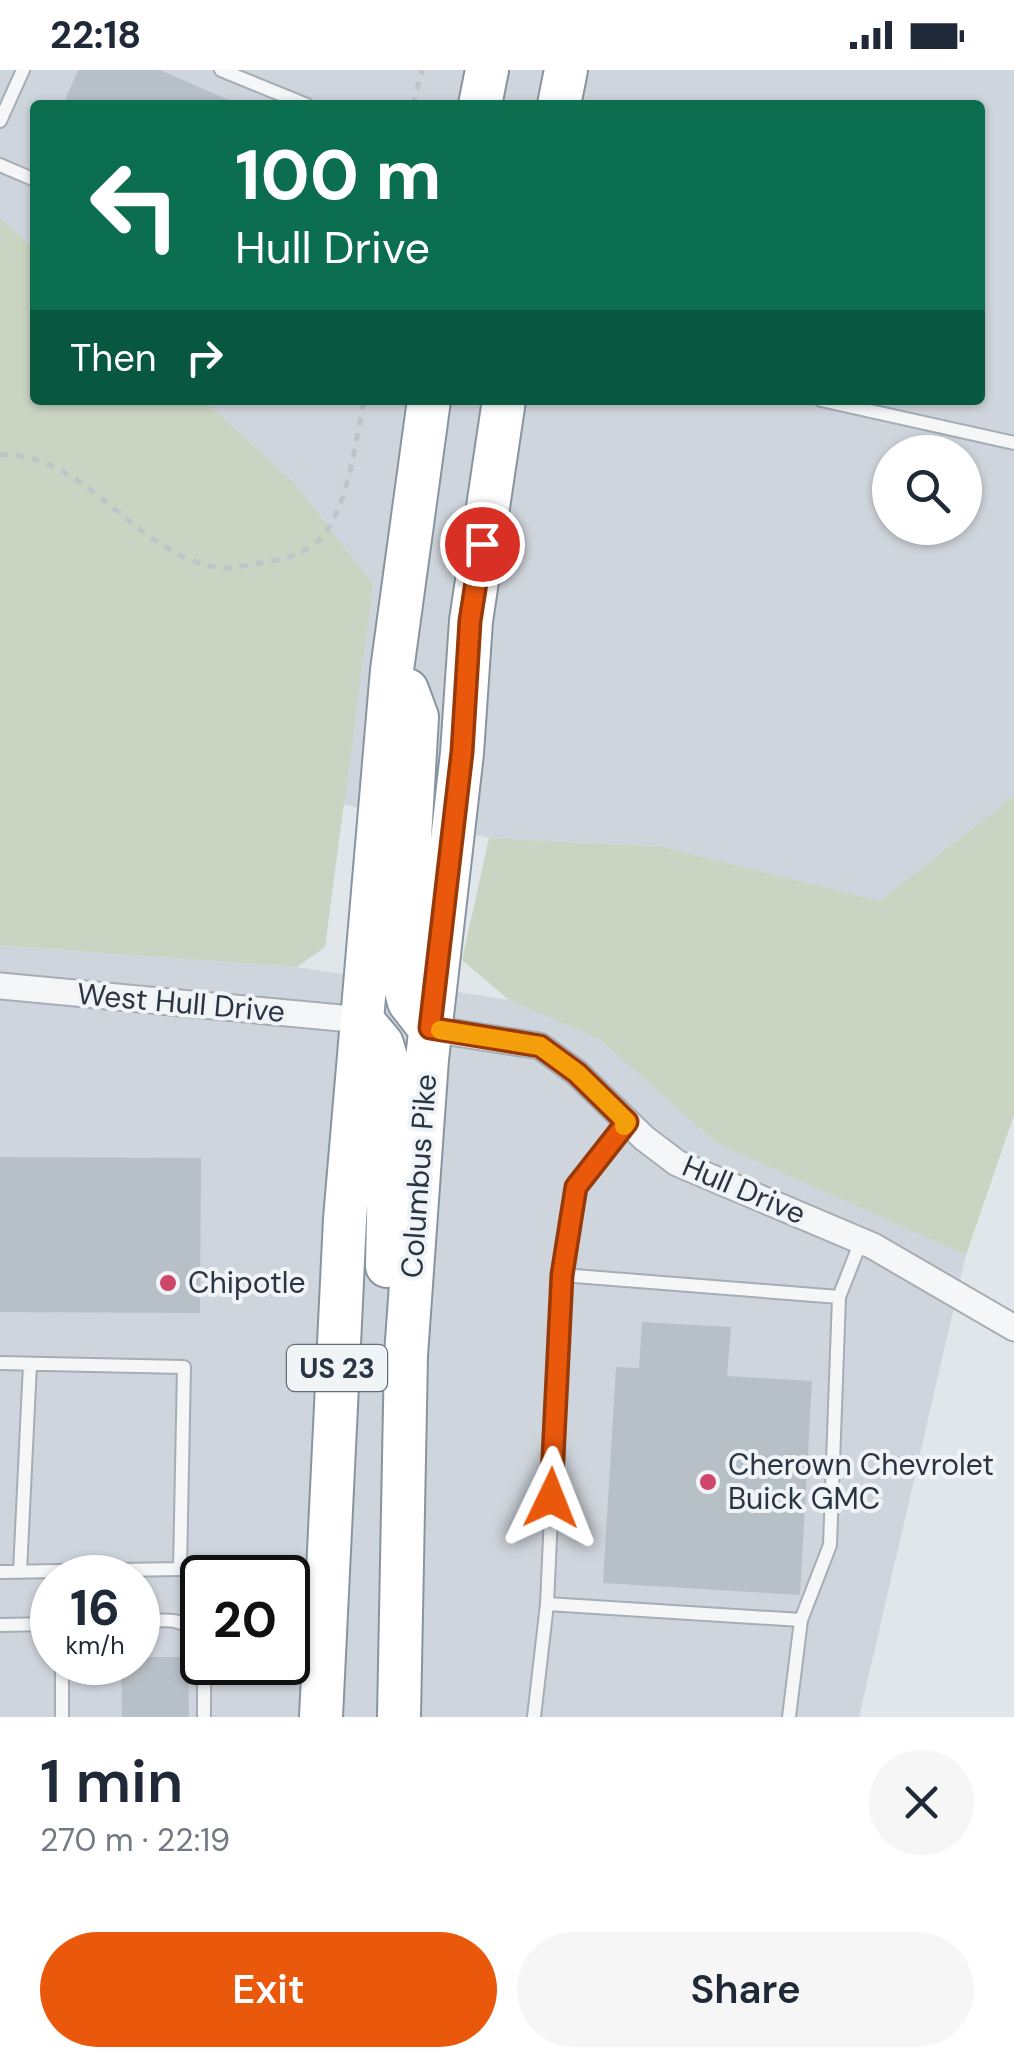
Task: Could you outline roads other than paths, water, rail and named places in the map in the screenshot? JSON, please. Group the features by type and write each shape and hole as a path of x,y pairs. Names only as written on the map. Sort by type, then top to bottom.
{"highway":[{"path":"481,100 486,70"},
{"path":"560,100 566,70"},
{"name":"US 23","path":"322,1717 344,1220 392,670 428,405"},
{"name":"Columbus Pike","path":"399,1717 404,1421 430,1028 462,752 470,621 503,405"},
{"path":"392,670 413,698 417,717 402,976 409,1002 430,1028"},
{"path":"362,1020 382,1044 391,1074 381,1384 386,1400 404,1421"}],"street":[{"name":"West Hull Drive","path":"0,986 362,1020"},
{"name":"Hull Drive","path":"430,1028 540,1046 577,1073 677,1164 861,1241 917,1269 1014,1328"}],"lane":[{"path":"0,121 23,70"},
{"path":"221,70 296,100"},
{"path":"0,165 30,178"},
{"path":"844,405 1014,443"},
{"path":"534,1717 548,1604 562,1275 576,1187 627,1122"},
{"path":"789,1717 801,1620 830,1545 838,1296 861,1241"},
{"path":"562,1275 838,1296"},
{"path":"0,1364 184,1367 180,1569 0,1572"},
{"path":"20,1572 30,1364"},
{"path":"548,1604 801,1620"},
{"path":"160,1622 179,1622 194,1632 201,1651 204,1717"},
{"path":"0,1625 30,1624"},
{"path":"62,1685 62,1717"}],"place":[{"name":"Chipotle","path":"168,1283"},
{"name":"Cherown Chevrolet Buick GMC","path":"708,1482"}]}
